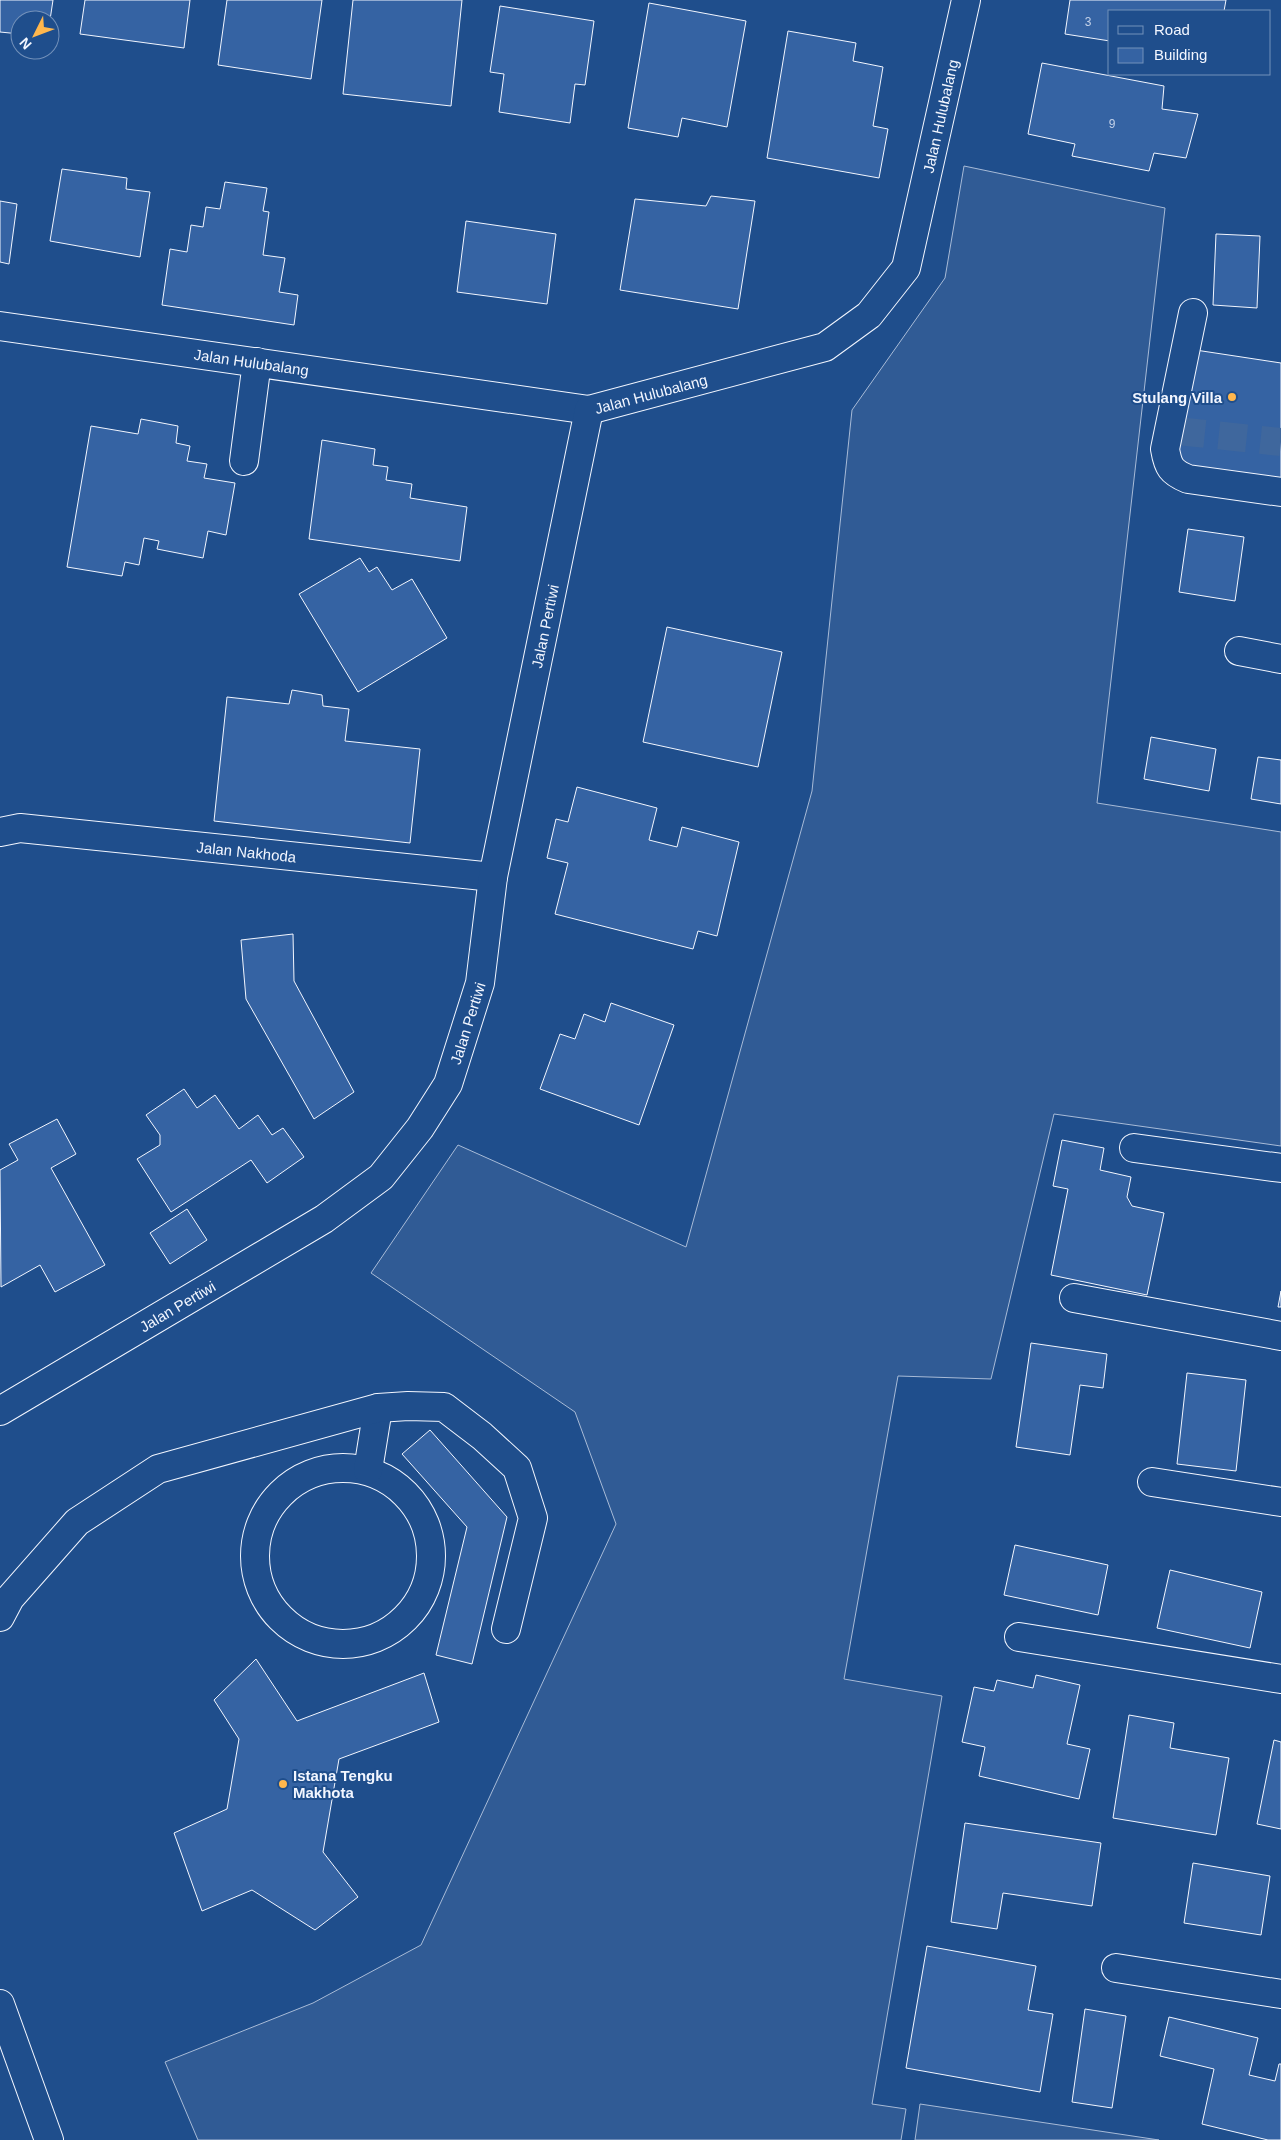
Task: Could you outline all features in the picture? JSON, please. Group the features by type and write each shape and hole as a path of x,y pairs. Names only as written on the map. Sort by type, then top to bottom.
{"street":[{"name":"Jalan Hulubalang","path":"0,326 589,410 825,347 870,315 906,268 966,0"},
{"path":"1193,313 1173,431 1164,450 1167,463 1175,474 1188,479 1281,492"},
{"path":"244,461 257,362"},
{"name":"Jalan Pertiwi","path":"0,1411 324,1219 381,1177 420,1128 448,1084 480,983 493,877 589,410"},
{"path":"1239,651 1281,659"},
{"name":"Jalan Nakhoda","path":"0,832 20,828 493,877"},
{"path":"1134,1148 1281,1168"},
{"path":"1074,1298 1281,1336"},
{"path":"0,1617 10,1598 77,1522 158,1469 378,1408 444,1407 482,1436 517,1468 533,1518 506,1629"},
{"path":"368,1470 378,1408"},
{"path":"340,1467 368,1470 395,1484 417,1507 429,1535 431,1566 423,1596 404,1620 378,1637 348,1644 318,1641 293,1629 272,1609 259,1585 254,1558 258,1530 270,1505 288,1485 313,1472 340,1467"},
{"path":"1152,1482 1281,1502"},
{"path":"1019,1637 1281,1679"},
{"path":"1116,1968 1281,1994"},
{"path":"0,2004 49,2140"}],"shaded area":[{"path":"964,166 1165,208 1097,803 1281,832 1281,1146 1054,1114 991,1379 898,1376 844,1679 942,1696 872,2104 906,2109 901,2140 198,2140 165,2062 313,2003 421,1945 616,1524 575,1412 371,1273 458,1145 686,1247 812,791 852,410 945,278"},
{"path":"920,2104 1159,2140 915,2140"}],"building":[{"path":"0,0 53,0 52,10 10,10 10,33 0,32"},
{"path":"85,0 190,0 184,48 80,34"},
{"path":"227,0 322,0 311,79 218,65"},
{"path":"353,0 462,0 451,106 343,94"},
{"path":"1070,0 1226,0 1224,10 1108,10 1108,41 1065,34"},
{"path":"649,3 746,21 727,127 682,118 678,137 628,128"},
{"path":"500,6 594,21 585,85 575,84 570,123 499,112 504,74 490,72"},
{"path":"788,31 856,43 853,61 883,67 873,126 888,129 879,178 767,158"},
{"path":"1042,63 1164,86 1162,109 1198,114 1186,158 1154,153 1149,171 1072,156 1075,144 1028,134"},
{"path":"62,169 127,178 126,189 150,192 140,257 50,241"},
{"path":"225,182 267,188 263,211 269,212 263,255 285,258 279,292 298,295 294,325 162,305 170,249 187,252 191,225 203,227 206,207 220,209"},
{"path":"711,196 755,201 738,309 620,290 635,199 706,206"},
{"path":"0,201 17,204 9,264 0,262"},
{"path":"466,221 556,234 547,304 457,292"},
{"path":"1216,234 1260,236 1257,308 1213,305"},
{"name":"Stulang Villa","path":"1189,349 1281,363 1281,483 1172,466"},
{"path":"141,419 178,426 176,443 190,446 187,461 207,464 204,478 235,483 226,535 208,531 203,558 157,549 159,541 144,538 139,565 125,562 122,576 67,567 91,426 138,434"},
{"path":"322,440 375,449 373,465 388,467 386,480 412,484 410,498 467,507 460,561 309,539"},
{"path":"1188,529 1244,537 1235,601 1179,592"},
{"path":"360,558 369,572 377,567 392,590 412,579 447,638 358,692 299,594"},
{"path":"667,627 782,652 758,767 643,742"},
{"path":"292,690 322,695 323,706 349,709 345,741 420,749 410,843 214,821 227,697 289,704"},
{"path":"1151,737 1216,749 1209,791 1144,779"},
{"path":"1258,757 1281,760 1281,804 1251,799"},
{"path":"577,787 657,808 649,840 677,847 682,827 739,842 717,936 698,931 693,949 555,914 568,863 547,858 556,819 568,822"},
{"path":"293,934 294,981 354,1092 314,1119 246,999 241,940"},
{"path":"611,1003 674,1025 639,1125 540,1089 560,1034 575,1039 584,1014 605,1022"},
{"path":"184,1089 197,1108 215,1095 239,1129 258,1115 272,1135 283,1128 304,1157 267,1183 251,1160 171,1212 137,1159 160,1145 160,1135 146,1115"},
{"path":"57,1119 76,1154 51,1168 105,1265 55,1292 40,1265 1,1287 0,1170 18,1160 9,1144"},
{"path":"1062,1140 1104,1148 1100,1170 1131,1177 1127,1197 1132,1206 1164,1213 1147,1295 1051,1275 1068,1189 1053,1186"},
{"path":"187,1209 207,1240 170,1264 150,1233"},
{"path":"1281,1291 1281,1307 1278,1307"},
{"path":"1031,1343 1107,1354 1103,1388 1080,1385 1070,1455 1016,1447"},
{"path":"1187,1373 1246,1380 1236,1471 1177,1464"},
{"path":"430,1430 507,1517 472,1664 436,1655 467,1527 402,1454"},
{"path":"1015,1545 1108,1565 1098,1615 1004,1595"},
{"path":"1170,1570 1262,1592 1250,1648 1157,1628"},
{"name":"Istana Tengku Makhota","path":"256,1659 297,1721 424,1673 439,1722 339,1759 323,1852 358,1897 315,1930 252,1890 202,1911 174,1833 227,1809 239,1739 214,1700"},
{"path":"1036,1675 1080,1685 1067,1744 1090,1749 1079,1799 979,1776 985,1747 962,1742 974,1687 994,1691 997,1680 1033,1688"},
{"path":"1129,1715 1174,1723 1170,1748 1229,1758 1216,1835 1113,1818"},
{"path":"1274,1740 1281,1742 1281,1829 1257,1824"},
{"path":"965,1823 1101,1843 1092,1906 1003,1893 997,1929 951,1922"},
{"path":"1193,1863 1270,1876 1261,1935 1184,1923"},
{"path":"927,1946 1036,1966 1028,2010 1053,2014 1040,2092 906,2068"},
{"path":"1085,2009 1126,2016 1112,2108 1072,2102"},
{"path":"1169,2017 1258,2038 1249,2075 1275,2081 1279,2064 1281,2064 1281,2140 1268,2140 1202,2124 1214,2069 1160,2056"}],"tunnel":[{"path":"1177,431 1281,442"}],"place":[{"name":"Stulang Villa","path":"1232,397"},
{"name":"Istana Tengku Makhota","path":"283,1784"}]}
